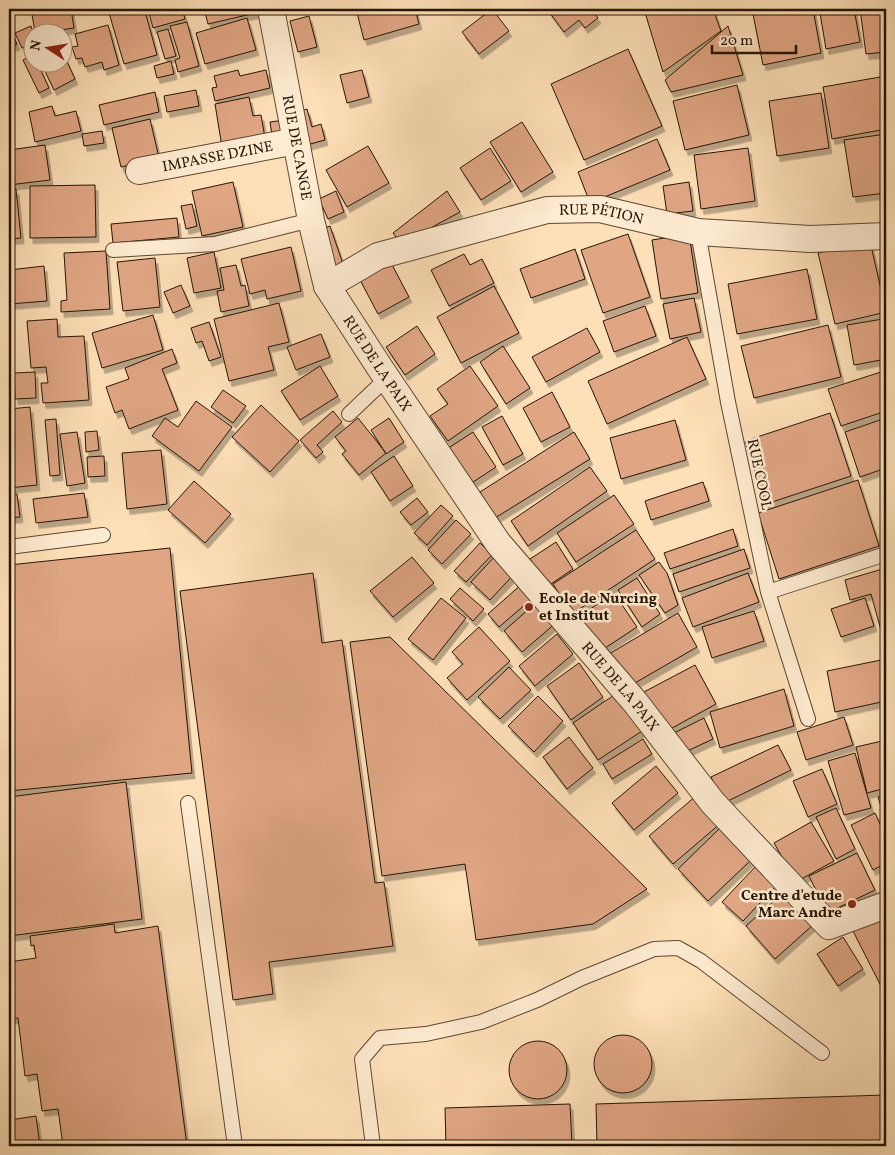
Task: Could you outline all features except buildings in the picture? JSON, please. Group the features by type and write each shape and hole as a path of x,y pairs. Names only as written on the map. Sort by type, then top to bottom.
{"street":[{"name":"RUE DE CANGE","path":"271,9 311,220 327,286"},
{"name":"IMPASSE DZINE","path":"139,171 296,141"},
{"name":"RUE PÉTION","path":"327,286 378,256 546,210 600,209 698,232 810,239 886,236"},
{"name":"RUE DE LA PAIX","path":"327,286 498,543 635,702 713,804 830,926 886,904"}],"lane":[{"path":"113,250 215,244 311,220"},
{"name":"RUE COOL","path":"698,232 728,402 768,592 808,719"},
{"path":"349,414 387,378"},
{"path":"9,547 104,535"},
{"path":"768,592 886,554"},
{"path":"188,803 234,1146"},
{"path":"373,1146 362,1059 380,1038 426,1034 481,1022 537,1000 582,978 654,949 678,948 701,961 822,1053"}],"place":[{"name":"Ecole de Nurcing et Institut","path":"529,607"},
{"name":"Centre d'etude Marc Andre","path":"852,904"}]}
